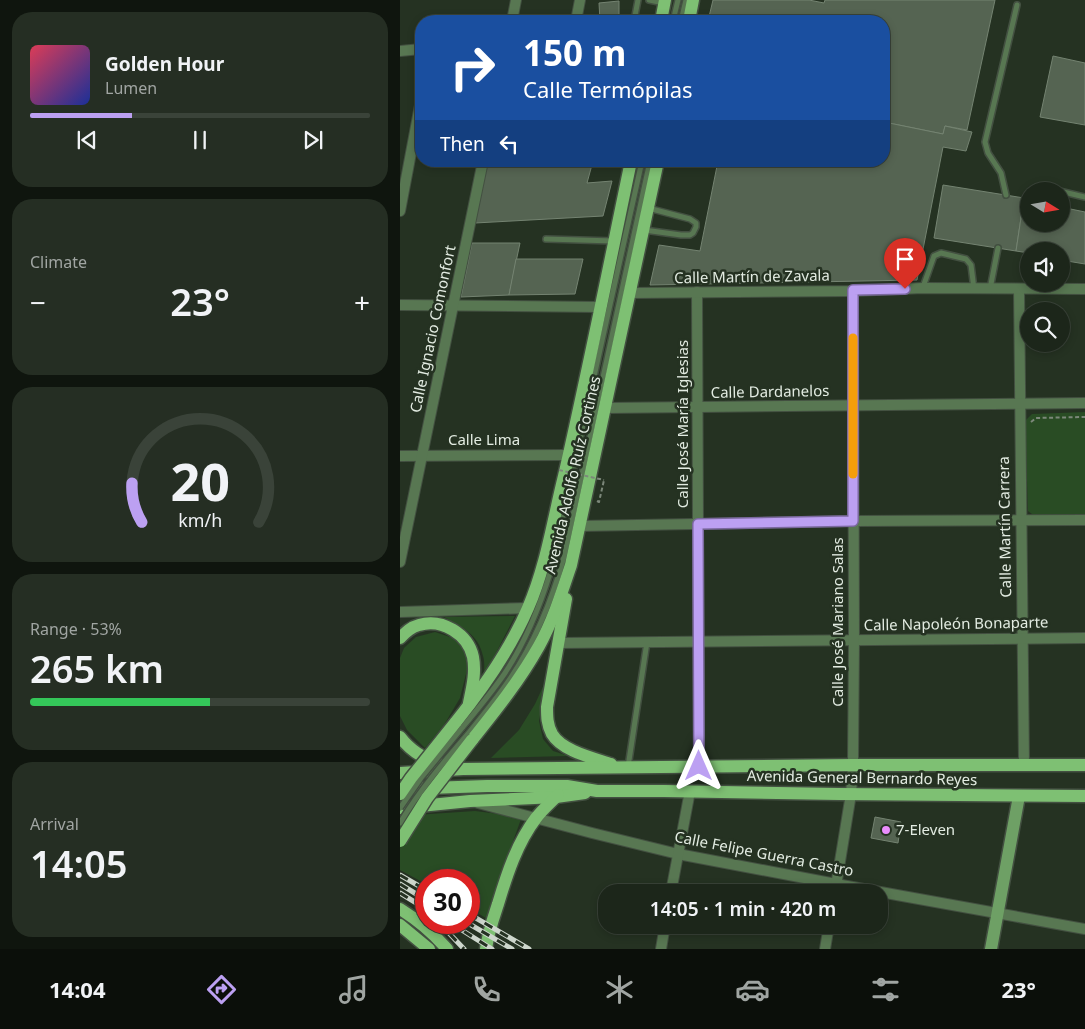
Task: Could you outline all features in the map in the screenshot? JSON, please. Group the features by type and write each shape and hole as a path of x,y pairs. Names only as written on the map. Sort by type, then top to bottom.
{"main road":[{"path":"690,15 694,0"},
{"path":"662,15 665,1"},
{"name":"Avenida Adolfo Ruíz Cortines","path":"400,794 425,760 458,726 486,683 528,608 541,573 569,455 630,167"},
{"name":"Avenida Adolfo Ruíz Cortines","path":"400,841 469,737 505,699 539,645 554,613 571,565 580,526 657,167"},
{"path":"571,565 547,707 547,717 552,734 557,740 574,751 624,767"},
{"path":"400,638 409,630 420,625 431,624 443,625 463,637 469,646 474,668 474,682 468,708"},
{"path":"400,737 413,752 424,758 463,769"},
{"path":"400,765 422,770"},
{"name":"Avenida General Bernardo Reyes","path":"400,772 463,769 699,766 1085,765"},
{"path":"486,949 491,926 510,869 521,843 536,818 567,786"},
{"name":"Avenida General Bernardo Reyes","path":"400,789 567,786 597,791 1085,796"},
{"path":"400,808 470,801 556,797 597,791"},
{"path":"400,909 418,921 447,949"},
{"path":"400,925 429,949"}],"street":[{"path":"513,15 516,0"},
{"path":"577,15 580,0"},
{"path":"400,51 415,50"},
{"path":"400,211 415,132"},
{"name":"Calle Ignacio Comonfort","path":"400,562 482,167"},
{"name":"Calle Martín de Zavala","path":"630,293 923,288 1085,290"},
{"name":"Calle José Mariano Salas","path":"837,884 851,794 853,765 853,290"},
{"name":"Calle Martín Carrera","path":"1019,290 1024,765"},
{"name":"Calle José María Iglesias","path":"697,292 699,766"},
{"path":"400,305 600,306"},
{"name":"Calle Dardanelos","path":"605,408 1085,404"},
{"name":"Calle Lima","path":"400,456 569,455"},
{"path":"580,526 853,521 1085,520"},
{"path":"400,612 528,608"},
{"name":"Calle Napoleón Bonaparte","path":"558,643 1085,638"},
{"path":"672,884 690,791"},
{"path":"991,949 1019,796"},
{"name":"Calle Felipe Guerra Castro","path":"470,801 678,854 817,884"},
{"name":"Calle Felipe Guerra Castro","path":"888,896 1085,929"},
{"path":"661,949 664,934"},
{"path":"825,949 828,934"}],"lane":[{"path":"635,15 638,0"},
{"path":"649,0 665,1"},
{"path":"674,15 678,0"},
{"path":"682,15 686,0"},
{"path":"1006,195 1001,173 988,153 985,142 1017,5"},
{"path":"400,808 458,726 488,696 506,671 522,644 543,597 551,570 641,167"},
{"path":"400,823 432,777 469,737 505,686 527,652 542,622 557,584 649,167"},
{"path":"1070,193 1085,196"},
{"path":"644,230 686,235 693,232 696,227 694,221 690,219 648,208"},
{"path":"546,239 614,241"},
{"path":"990,289 998,248"},
{"path":"923,288 934,256 941,253 966,259 971,265 974,289"},
{"path":"624,767 647,641"}],"path":[{"path":"1030,423 1036,418 1085,417"},
{"path":"560,470 604,480 599,502"}],"green space":[{"path":"1085,412 1085,515 1036,517 1028,511 1025,421 1032,414"},
{"path":"515,616 484,676 484,658 478,642 463,628 444,617"},
{"path":"435,632 453,638 466,650 467,670 460,698 444,725 425,748 407,730 400,716 400,658 404,648 416,637"},
{"path":"546,680 539,721 543,739 553,751 569,756 491,758 519,730 535,704"},
{"path":"475,811 521,819 486,918 480,914 480,869 415,869 415,878 400,870 400,816"}],"building":[{"path":"713,0 809,0 824,3 825,0 995,0 967,130 945,126 943,134 890,123 890,15 709,15"},
{"path":"619,1 619,15 600,15 599,3"},
{"path":"1053,56 1085,63 1085,125 1040,117"},
{"path":"890,123 943,134 945,126 972,132 966,151 943,147 917,280 650,285 659,245 700,251 717,167 890,167"},
{"path":"487,167 591,167 587,183 612,181 603,216 475,223"},
{"path":"943,185 1020,197 1020,224 1016,251 934,238"},
{"path":"1070,209 1085,212 1085,264 1070,262 1070,242 1020,242 1020,252 1016,251 1020,224 1020,232 1070,232"},
{"path":"472,243 520,243 509,295 461,297"},
{"path":"516,259 583,259 575,294 509,295"},
{"name":"7-Eleven","path":"875,817 901,822 898,843 871,838"}],"railway":[{"path":"400,875 415,884"},
{"path":"400,884 415,893"},
{"path":"400,893 415,902"},
{"path":"480,920 529,949"},
{"path":"480,930 512,949"},
{"path":"450,934 464,949"},
{"path":"468,934 492,949"}],"slow traffic":[{"path":"853,338 853,474"}],"place":[{"name":"7-Eleven","path":"886,830"}],"route":[{"path":"699,766 698,524 853,521 853,290 905,289"}]}
